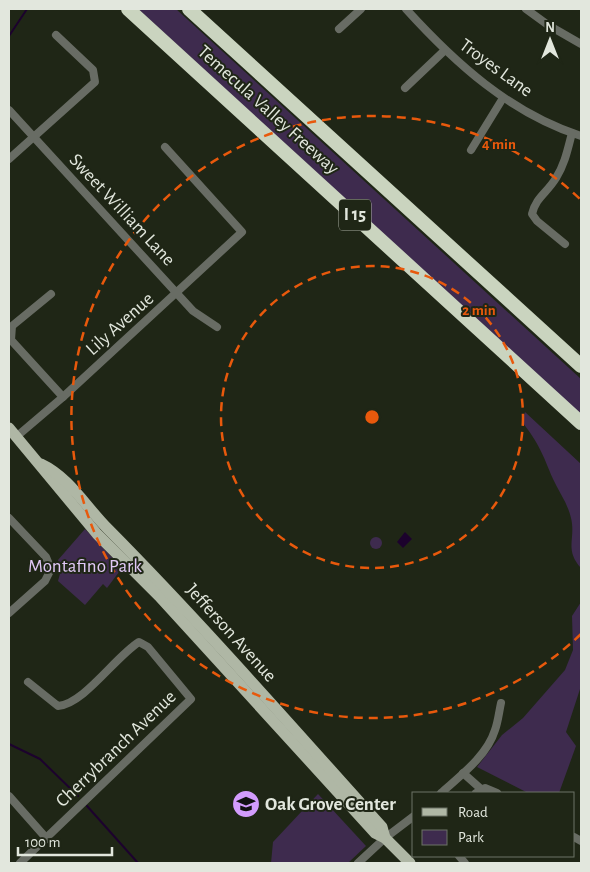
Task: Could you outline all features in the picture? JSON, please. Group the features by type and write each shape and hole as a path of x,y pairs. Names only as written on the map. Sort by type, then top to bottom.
{"highway":[{"name":"Temecula Valley Freeway","path":"128,9 581,423"},
{"name":"Temecula Valley Freeway","path":"189,9 581,366"}],"main road":[{"name":"Jefferson Avenue","path":"12,433 40,463 97,534 160,596 374,833 385,838 410,863"},
{"name":"Jefferson Avenue","path":"40,463 56,471 106,527 160,581 382,827 385,838"},
{"path":"160,596 176,606 222,657 232,660"}],"street":[{"path":"338,29 360,9"},
{"name":"Troyes Lane","path":"406,9 444,50 503,98 581,136"},
{"path":"526,9 548,25 581,44"},
{"path":"9,160 95,82 93,70 56,35"},
{"path":"405,88 444,50"},
{"path":"471,150 503,98"},
{"name":"Sweet William Lane","path":"9,110 193,311 217,327"},
{"path":"565,244 532,214 535,201 556,178 566,157 572,133"},
{"name":"Lily Avenue","path":"12,433 63,397 177,294 242,232 165,147"},
{"path":"50,294 12,326 11,340 63,397"},
{"path":"9,518 46,557 51,569 45,581 9,613"},
{"name":"Cherrybranch Avenue","path":"20,863 81,806 87,797 176,716 192,699 148,647 139,642 79,697 66,705 58,706 28,682"},
{"path":"442,792 485,749 495,732 501,703"},
{"path":"463,773 479,791 485,788 494,792"},
{"path":"9,796 47,839"},
{"path":"358,863 385,838 412,818"}],"green space":[{"path":"138,9 176,9 581,379 581,415"},
{"path":"525,412 581,464 581,568 573,555 570,513 540,449 522,422"},
{"name":"Montafino Park","path":"85,529 122,568 107,588 103,584 85,605 58,581 61,570 58,560"},
{"path":"374,537 378,537 382,543 378,549 374,549 370,545 370,541"},
{"path":"581,602 581,686 566,732 576,746 559,792 526,792 477,767 502,735 523,718 565,670 573,650 572,616"},
{"path":"318,794 366,846 348,863 271,863 273,842"}],"shaded area":[{"path":"405,532 412,539 403,548 397,542"}],"waterway":[{"path":"9,36 27,9"},
{"path":"9,744 40,759 78,796"},
{"path":"87,806 138,863"}],"place":[{"name":"Oak Grove Center","path":"246,804"}]}
